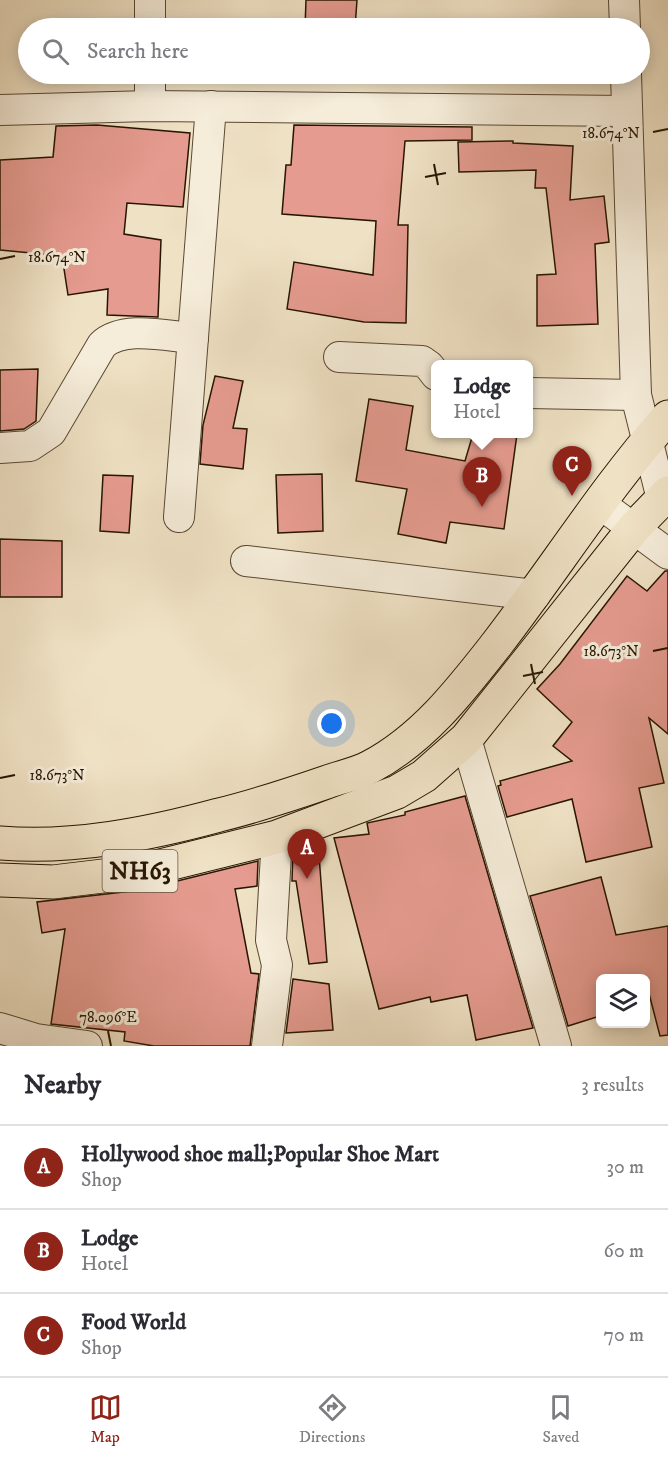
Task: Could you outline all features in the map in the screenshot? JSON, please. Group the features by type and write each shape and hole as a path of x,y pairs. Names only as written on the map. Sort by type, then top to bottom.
{"highway":[{"name":"NH63","path":"0,843 25,845 87,840 167,829 264,803 370,767 408,742 451,702 535,595 599,503 668,417"},
{"name":"NH63","path":"0,880 53,882 136,872 277,837 397,792 424,776 466,739 634,528 665,496"}],"street":[{"path":"150,0 150,18"},
{"path":"624,0 624,18"},
{"path":"150,84 150,106"},
{"path":"626,84 636,395 646,442 665,496"},
{"path":"179,517 211,106"},
{"path":"0,110 211,106 626,111"},
{"path":"0,448 30,446 51,432 102,345 108,339 128,334 193,338"},
{"path":"339,357 422,361 431,369"},
{"path":"533,393 636,395"},
{"path":"599,503 668,554"},
{"path":"246,561 535,595"},
{"path":"466,739 556,1046"},
{"path":"267,1046 277,965 271,940 277,837"},
{"path":"0,1028 36,1039 87,1046"}],"building":[{"path":"306,0 357,0 356,18 305,18"},
{"path":"97,125 190,133 183,207 127,203 124,234 161,240 158,317 107,315 108,289 68,295 62,256 0,250 0,160 53,157 56,126"},
{"path":"294,125 472,127 472,140 405,141 398,225 408,225 406,323 364,322 287,309 294,262 373,275 376,221 282,214 286,165 291,165"},
{"path":"513,141 513,143 573,146 570,200 604,196 609,242 595,244 598,324 537,326 537,275 556,274 546,188 535,188 536,170 459,172 458,142"},
{"path":"38,369 36,421 24,429 0,431 0,370"},
{"path":"215,376 243,381 233,428 247,429 243,469 200,464 203,425"},
{"path":"369,399 413,406 406,450 465,461 472,438 516,438 504,529 450,522 446,543 398,534 407,489 356,481"},
{"path":"322,474 323,531 278,533 276,475"},
{"path":"103,475 133,476 129,533 100,531"},
{"path":"0,539 62,541 62,597 0,597"},
{"path":"665,571 668,571 668,734 649,718 664,783 639,788 652,847 586,862 572,799 507,817 498,786 501,785 500,781 572,761 553,746 572,722 537,689 560,664 627,576 647,591"},
{"path":"465,796 533,1028 476,1040 467,995 431,1002 430,997 379,1009 334,838 369,834 367,823 405,815 405,812"},
{"path":"318,842 327,962 309,964 296,881 292,881 293,851"},
{"path":"258,861 257,886 235,889 251,973 259,974 250,1046 154,1046 124,1041 125,1032 51,1024 65,929 42,933 37,902 141,890"},
{"path":"601,877 616,935 668,926 668,1035 660,1036 650,997 650,974 596,974 596,1017 568,1026 530,896"},
{"path":"293,979 329,984 333,1030 286,1033"}],"place":[{"name":"Food World","path":"572,496"},
{"name":"Lodge","path":"482,507"},
{"name":"Hollywood shoe mall;Popular Shoe Mart","path":"307,879"}]}
